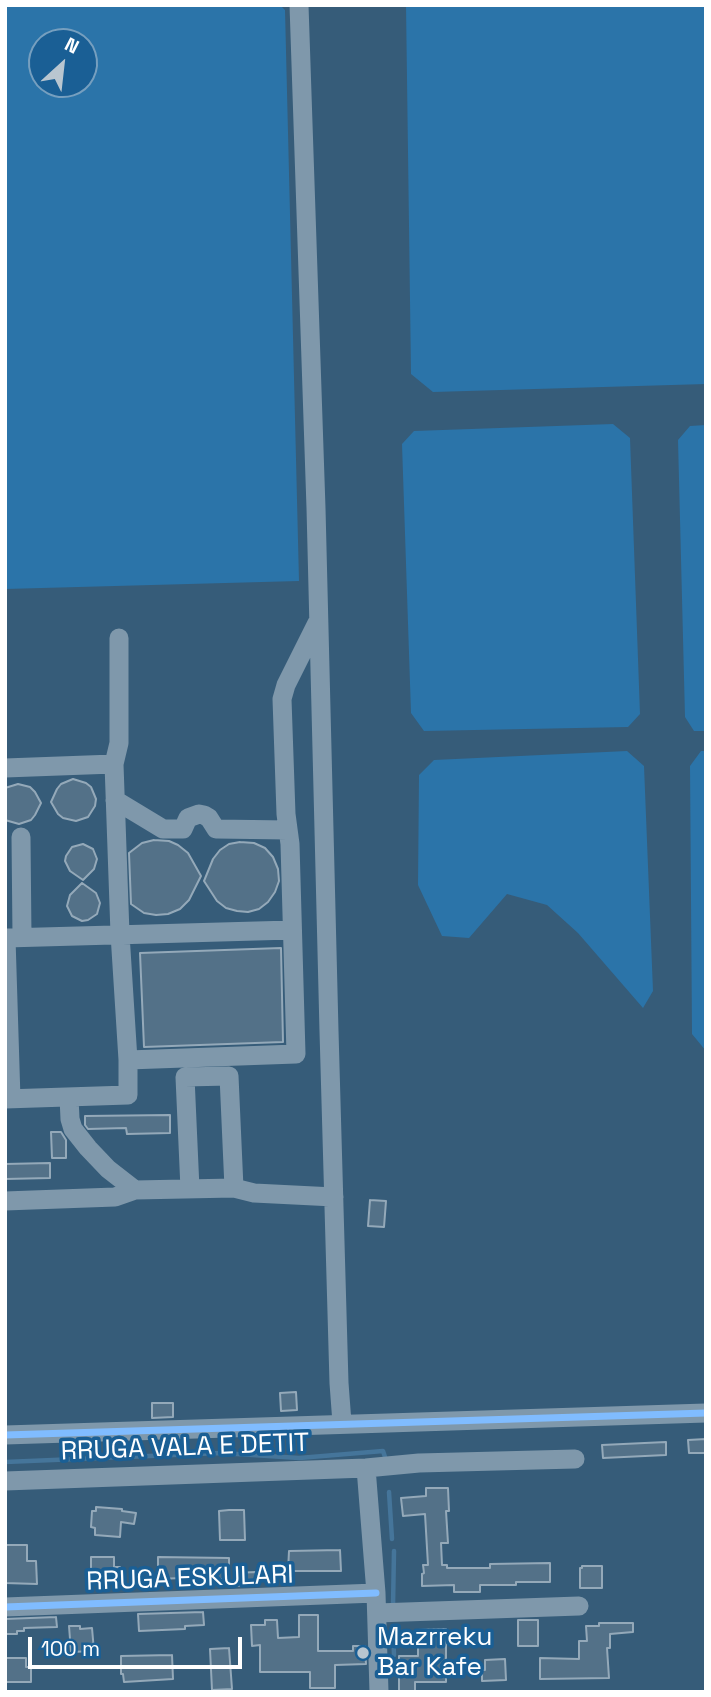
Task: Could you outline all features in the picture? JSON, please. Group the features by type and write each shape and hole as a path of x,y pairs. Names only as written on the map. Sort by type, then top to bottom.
{"street":[{"path":"299,5 342,1423"},
{"path":"128,1060 296,1054 290,844 286,814 282,699 286,685 319,619"},
{"path":"119,638 118,743 114,764 120,934 128,1060 128,1095 8,1099 6,938 120,934 292,930"},
{"path":"5,768 114,764"},
{"path":"115,800 163,830 183,829 188,818 199,814 209,818 216,828 288,830"},
{"path":"21,837 22,937"},
{"path":"190,1189 185,1077 229,1076 234,1188"},
{"path":"69,1097 73,1129 108,1169 135,1190"},
{"path":"5,1202 116,1197 135,1190 234,1188 254,1193 334,1197"},
{"path":"5,1434 706,1413"},
{"name":"RRUGA VALA E DETIT","path":"5,1481 575,1459"},
{"path":"366,1468 376,1593 379,1692"},
{"name":"RRUGA ESKULARI","path":"5,1606 376,1593"},
{"path":"377,1613 579,1606"}],"shaded area":[{"path":"5,5 280,5 285,10 299,581 5,589"},
{"path":"406,5 706,5 706,384 433,392 411,374"},
{"path":"613,424 630,438 640,714 628,727 424,731 411,713 402,444 414,431"},
{"path":"706,425 706,731 694,731 685,717 678,440 690,426"},
{"path":"627,751 644,766 653,991 643,1008 578,933 547,905 507,894 469,938 442,936 418,885 419,775 434,760"},
{"path":"701,751 706,751 706,1051 692,1034 690,766"}],"building":[{"path":"73,779 91,787 96,799 88,817 76,821 63,818 51,802 61,784"},
{"path":"18,784 30,787 41,803 31,820 19,824 5,820 5,788"},
{"path":"154,840 178,845 188,853 201,876 189,900 180,909 168,914 144,913 131,904 129,853 142,843"},
{"path":"254,843 265,848 278,869 279,881 275,892 259,909 248,912 226,908 217,901 204,881 220,850 229,844"},
{"path":"83,844 93,849 97,859 94,869 83,880 70,871 65,861 72,847"},
{"path":"82,883 96,893 100,903 97,914 82,921 72,916 67,906 70,895"},
{"path":"281,948 283,1042 144,1047 140,953"},
{"path":"170,1115 170,1133 127,1134 126,1128 88,1129 85,1125 85,1116"},
{"path":"51,1132 61,1132 66,1140 66,1158 52,1158"},
{"path":"50,1163 50,1178 5,1179 5,1164"},
{"path":"370,1200 386,1201 384,1227 368,1226"},
{"path":"296,1392 297,1410 281,1411 280,1393"},
{"path":"152,1403 173,1403 173,1417 152,1418"},
{"path":"706,1439 706,1453 689,1453 688,1440"},
{"path":"666,1442 666,1455 603,1458 602,1445"},
{"path":"426,1488 448,1488 448,1543 441,1543 442,1565 447,1565 447,1568 490,1568 490,1564 550,1563 550,1582 480,1585 480,1592 454,1592 454,1585 422,1586 423,1565 428,1565 425,1514 403,1516 401,1498 426,1496"},
{"path":"96,1507 136,1513 134,1524 121,1522 120,1537 95,1535 95,1528 91,1527 92,1511 96,1511"},
{"path":"244,1510 245,1540 220,1540 219,1511"},
{"path":"5,1545 27,1545 27,1561 36,1561 37,1584 5,1583"},
{"path":"340,1550 341,1571 288,1571 289,1551"},
{"path":"91,1557 114,1557 114,1567 120,1567 120,1580 91,1580"},
{"path":"158,1557 229,1558 229,1579 158,1579"},
{"path":"582,1566 602,1566 602,1588 580,1588"},
{"path":"256,1572 256,1585 234,1586 234,1573"},
{"path":"203,1612 204,1625 185,1626 185,1629 139,1631 138,1614"},
{"path":"299,1615 318,1615 318,1651 353,1651 353,1646 365,1646 366,1664 335,1665 335,1688 310,1688 310,1672 260,1672 260,1645 252,1646 251,1625 265,1625 265,1620 277,1620 278,1638 299,1637"},
{"path":"56,1617 57,1627 24,1628 24,1631 17,1631 17,1634 5,1634 5,1619"},
{"path":"518,1620 538,1620 538,1646 518,1646"},
{"path":"599,1623 633,1623 633,1632 610,1634 610,1648 607,1648 609,1678 540,1679 540,1658 579,1659 579,1641 587,1641 586,1626 599,1626"},
{"path":"69,1626 92,1628 94,1651 71,1652"},
{"path":"446,1629 446,1682 415,1682 415,1692 399,1692 399,1656 418,1656 418,1630"},
{"path":"229,1648 232,1689 212,1690 210,1649"},
{"path":"172,1655 173,1679 124,1682 121,1656"},
{"path":"5,1658 26,1658 26,1667 31,1667 31,1682 5,1682"},
{"path":"505,1659 506,1680 482,1681 485,1660"}],"waterway":[{"path":"5,1462 221,1453 299,1458 383,1451 385,1457"},
{"path":"389,1492 392,1539"},
{"path":"393,1606 394,1551"},
{"path":"393,1630 394,1655"}],"cycle path":[{"path":"5,1435 706,1413"},
{"path":"5,1607 376,1593"}],"place":[{"name":"Mazrreku Bar Kafe","path":"363,1653"}]}
